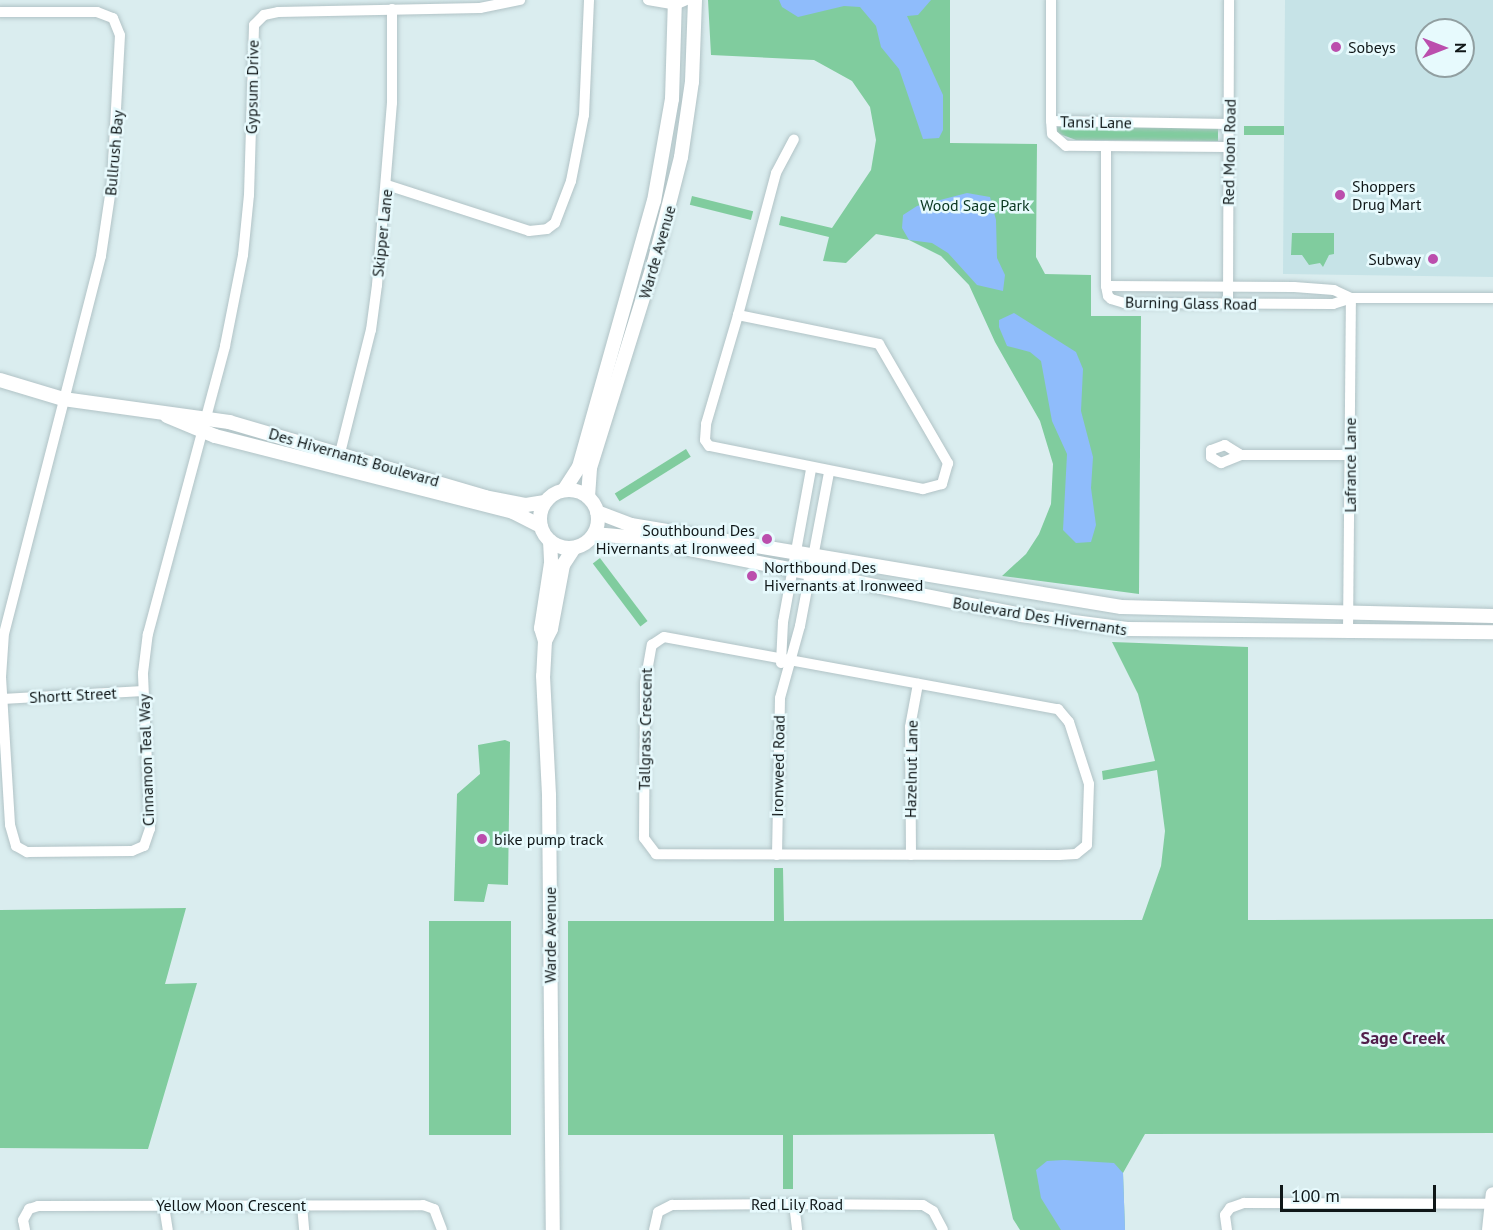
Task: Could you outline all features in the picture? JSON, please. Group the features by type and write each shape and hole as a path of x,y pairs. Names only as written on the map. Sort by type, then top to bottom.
{"street":[{"name":"Gypsum Drive","path":"206,417 243,255 249,195 254,24 264,15 278,12 480,8 520,0"},
{"path":"387,185 529,231 547,229 555,223 571,181 584,115 589,0"},
{"path":"648,0 678,2"},
{"name":"Warde Avenue","path":"588,497 590,468 650,275 681,156 692,82 695,0"},
{"path":"1051,0 1051,121"},
{"name":"Red Moon Road","path":"1228,303 1229,0"},
{"name":"Warde Avenue","path":"564,490 579,467 654,201 672,99 678,2"},
{"name":"Skipper Lane","path":"340,453 371,330 387,185 392,9"},
{"name":"Bullrush Bay","path":"0,12 97,12 113,18 120,35 112,182 101,256 84,333 63,399"},
{"name":"Tansi Lane","path":"1229,147 1066,146 1056,141 1051,121 1230,123"},
{"path":"738,315 879,344 948,463 946,479 930,490 715,450 705,440 738,315 776,173 794,139"},
{"path":"1106,146 1106,286"},
{"name":"Burning Glass Road","path":"1351,298 1334,290 1228,286 1106,286 1111,299 1124,303 1333,304 1351,298 1493,298"},
{"name":"Lafrance Lane","path":"1348,633 1351,298"},
{"name":"Des Hivernants Boulevard","path":"0,380 63,399 159,413 206,417 340,453 496,500 526,505 545,502"},
{"name":"Cinnamon Teal Way","path":"63,399 8,614 2,653 10,825 16,846 27,852 132,851 144,846 150,829 143,691 148,634 206,417"},
{"name":"Des Hivernants Boulevard","path":"159,413 202,432 513,512 541,526"},
{"path":"1241,454 1349,454"},
{"name":"Ironweed Road","path":"777,855 778,714 792,572 811,469"},
{"name":"Ironweed Road","path":"785,659 810,576 829,472"},
{"path":"564,490 588,497 597,512 594,534 574,548 550,541 541,526 545,502 564,490"},
{"name":"Boulevard Des Hivernants","path":"597,512 632,525 797,551 1037,596 1121,607 1493,616"},
{"name":"Boulevard Des Hivernants","path":"594,534 628,537 810,576 1021,615 1117,628 1348,633 1493,632"},
{"name":"Warde Avenue","path":"550,541 551,563 542,628 545,641 553,1230"},
{"name":"Warde Avenue","path":"545,641 552,629 563,565 574,548"},
{"name":"Tallgrass Crescent","path":"664,637 785,659 1058,709 1064,714 1086,770 1090,822 1087,845 1076,854 666,855 650,849 644,838 645,683 652,645 664,637"},
{"name":"Hazelnut Lane","path":"911,855 910,727 918,684"},
{"name":"Shortt Street","path":"3,699 143,691"},
{"path":"1227,1230 1225,1215 1230,1208 1244,1203 1492,1200 1489,1230"},
{"path":"794,1204 797,1230"},
{"name":"Red Lily Road","path":"654,1230 658,1212 672,1205 794,1204 923,1205 933,1211 943,1230"},
{"path":"302,1205 304,1230"},
{"name":"Yellow Moon Crescent","path":"25,1230 24,1220 28,1209 38,1206 423,1205 434,1209 442,1230"},
{"path":"164,1206 168,1230"}],"shaded area":[{"path":"1285,0 1493,0 1493,277 1283,274"}],"green space":[{"name":"Wood Sage Park","path":"708,0 950,0 950,143 1037,144 1036,257 1045,274 1091,275 1091,316 1141,316 1139,594 1002,576 1026,554 1039,534 1051,504 1053,464 1040,421 995,342 969,285 941,256 909,240 876,234 846,263 823,261 829,237 779,225 781,216 832,228 871,170 876,140 870,107 852,81 814,60 711,55"},
{"path":"1244,126 1284,126 1284,135 1244,135"},
{"path":"1057,127 1218,127 1218,141 1076,140 1057,133"},
{"path":"692,196 753,211 751,220 690,205"},
{"path":"1292,233 1334,233 1334,254 1329,255 1323,267 1320,263 1309,265 1302,255 1291,255"},
{"path":"686,449 691,457 620,501 615,494"},
{"path":"600,558 648,621 640,627 593,563"},
{"path":"1112,642 1248,647 1248,920 1493,919 1493,1133 1145,1134 1123,1173 1125,1230 1020,1230 1013,1219 994,1134 793,1135 793,1189 783,1189 783,1135 568,1135 568,921 774,921 774,868 783,868 784,921 1142,920 1161,866 1165,831 1157,770 1103,780 1102,771 1155,761 1138,694"},
{"name":"bike pump track","path":"505,740 510,742 508,885 488,884 484,902 454,901 457,794 480,774 478,745"},
{"path":"186,908 165,984 197,983 148,1149 0,1148 0,910"},
{"path":"429,921 511,921 511,1135 429,1135"}],"water":[{"path":"779,0 931,0 918,15 907,16 943,95 943,130 939,138 923,139 899,69 881,47 876,26 860,7 844,6 798,17 782,7"},
{"path":"967,193 990,197 996,220 997,258 1005,275 1003,291 977,285 948,253 932,243 909,240 902,228 903,215 917,206"},
{"path":"1014,313 1076,352 1083,369 1081,411 1093,457 1091,488 1096,525 1091,542 1076,543 1063,530 1067,454 1052,421 1041,361 1030,352 1007,346 999,327 999,320"},
{"path":"1047,1161 1114,1163 1123,1173 1125,1230 1061,1230 1041,1198 1036,1170"}],"place":[{"name":"Sobeys","path":"1336,47"},
{"name":"Shoppers Drug Mart","path":"1340,195"},
{"name":"Subway","path":"1433,259"},
{"name":"Southbound Des Hivernants at Ironweed","path":"767,539"},
{"name":"Northbound Des Hivernants at Ironweed","path":"752,576"},
{"name":"bike pump track","path":"482,839"}],"district":[{"name":"Sage Creek","path":"1403,1038"}]}
